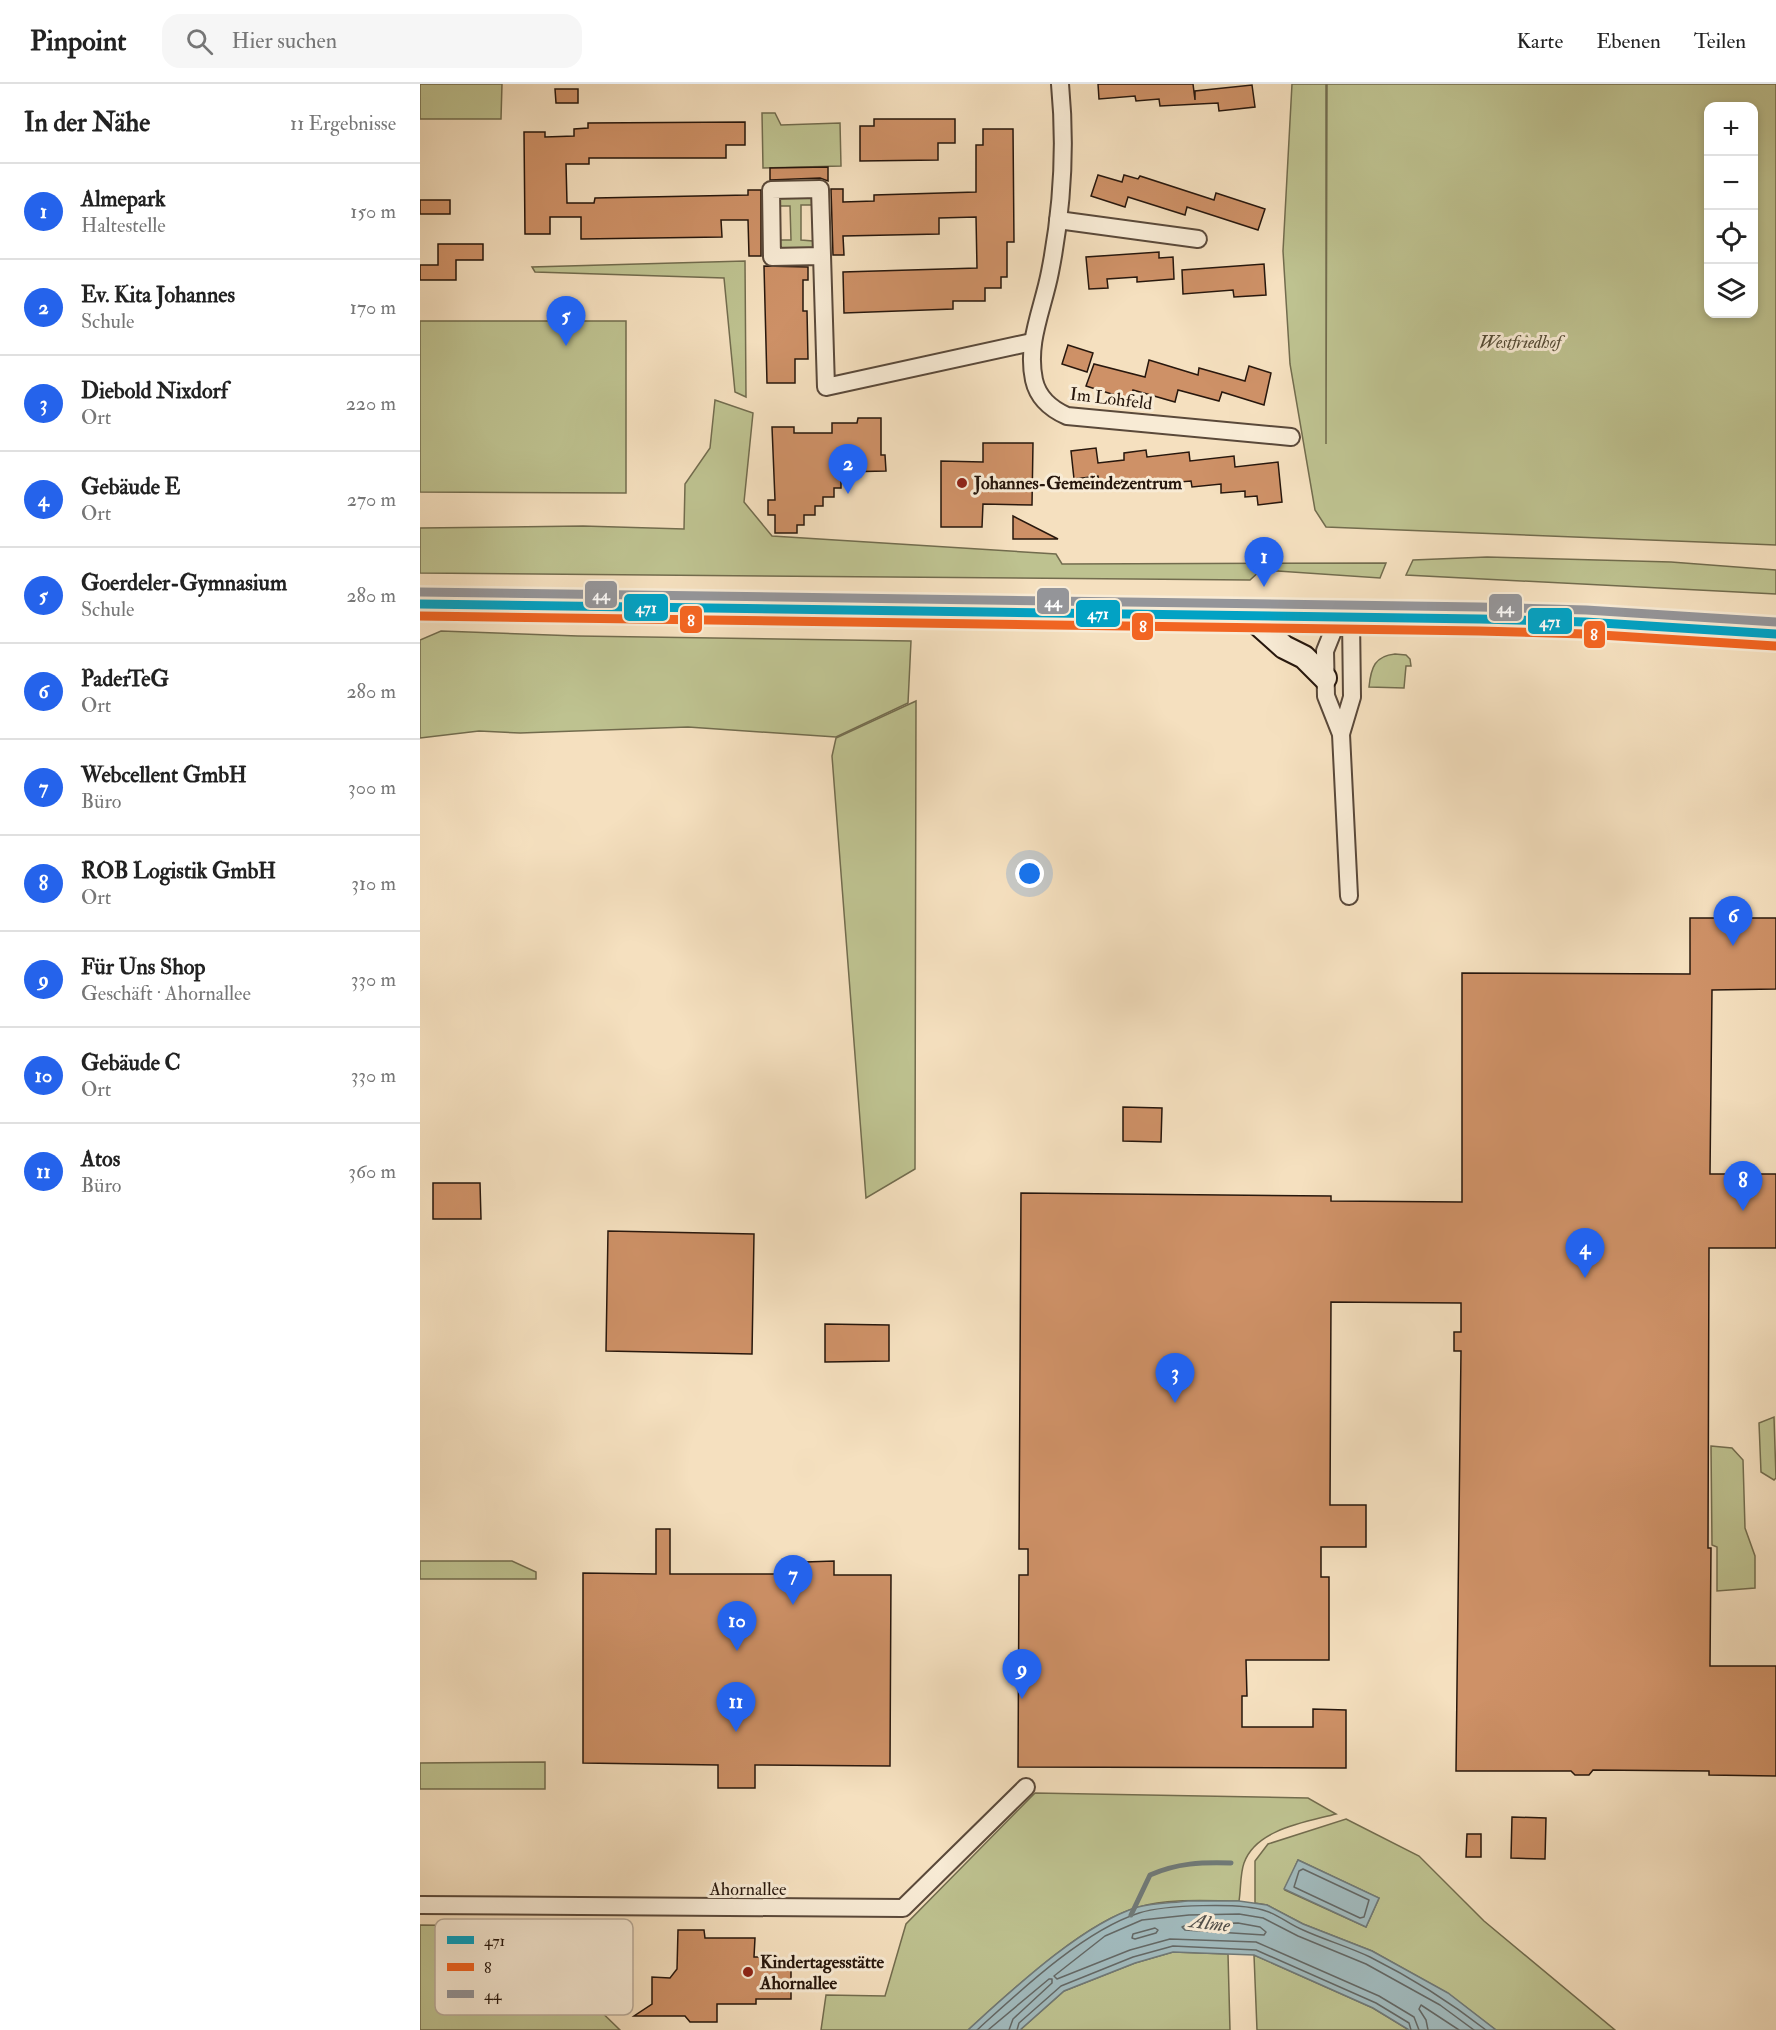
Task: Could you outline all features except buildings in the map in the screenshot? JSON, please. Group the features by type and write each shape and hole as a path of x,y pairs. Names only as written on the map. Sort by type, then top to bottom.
{"main road":[{"path":"420,604 572,604 930,612 1246,614 1559,621 1776,634"},
{"path":"1246,614 1284,647 1304,657 1325,678"}],"street":[{"name":"Im Lohfeld","path":"1060,84 1062,148 1058,220 1050,274 1032,342 1031,361 1037,388 1053,410 1066,416 1291,437"},
{"path":"821,256 772,257 771,190 820,189 826,387 1032,342"},
{"path":"1058,220 1198,238"},
{"path":"1349,896 1341,735 1326,696 1325,651 1333,631 1351,618"},
{"path":"1341,735 1352,697 1351,618"},
{"name":"Ahornallee","path":"420,1905 903,1908 1026,1787"}],"green space":[{"path":"420,84 502,84 501,119 420,119"},
{"name":"Westfriedhof","path":"1292,84 1326,84 1326,444 1327,84 1776,84 1776,545 1326,527 1315,510 1290,364 1283,251"},
{"path":"762,113 775,113 781,125 840,123 841,166 763,168"},
{"path":"779,198 813,198 813,205 801,205 801,240 813,241 813,249 780,249 779,240 791,240 790,206 779,206"},
{"path":"745,261 746,397 735,392 724,278 535,272 532,267"},
{"path":"420,321 626,321 626,493 420,492"},
{"path":"715,400 753,413 744,502 772,536 1056,554 1062,564 1386,563 1380,578 1261,570 1250,580 420,573 420,528 583,526 684,529 685,484 710,448"},
{"path":"1487,557 1671,562 1776,570 1776,594 1406,575 1413,560"},
{"path":"441,631 578,636 911,641 908,703 836,737 688,727 520,733 479,731 420,738 420,640"},
{"path":"1395,654 1406,655 1410,659 1411,666 1406,666 1404,688 1369,687 1375,664 1383,657"},
{"path":"916,701 915,1169 866,1198 832,756 836,738"},
{"path":"1774,1417 1776,1478 1774,1480 1761,1472 1759,1423"},
{"path":"1711,1446 1732,1448 1743,1460 1745,1528 1755,1556 1755,1588 1717,1591 1717,1547 1712,1545"},
{"path":"420,1561 512,1561 536,1572 536,1579 420,1579"},
{"path":"545,1762 545,1789 420,1789 420,1763"},
{"path":"1035,1793 1308,1798 1336,1814 1283,1829 1259,1842 1250,1851 1244,1863 1239,1901 1163,1902 1139,1907 1118,1915 1072,1942 968,2030 821,2030 826,1995 885,1996 906,1924"},
{"path":"1346,1819 1419,1856 1484,1921 1615,2030 1496,2030 1447,1993 1372,1951 1303,1924 1267,1905 1255,1903 1255,1861 1268,1844","holes":["1298,1860 1379,1898 1366,1927 1285,1890"]},
{"path":"420,1925 435,1925 435,2015 605,2015 620,2030 420,2030"},
{"path":"1173,1952 1228,1954 1230,2030 1020,2030 1064,1991 1135,1963"},
{"path":"1254,1955 1373,2008 1409,2030 1257,2030"}],"water":[{"path":"1298,1860 1379,1898 1366,1927 1284,1889"},
{"name":"Alme","path":"1188,1901 1239,1901 1267,1905 1303,1924 1372,1951 1448,1993 1496,2030 1409,2030 1373,2008 1254,1955 1173,1952 1135,1963 1064,1991 1020,2030 968,2030 1048,1960 1094,1928 1138,1907"}],"waterway":[{"path":"1131,1915 1150,1875 1190,1864 1231,1863"}],"transit line":[{"name":"44","path":"420,592 1480,607 1586,610 1776,622"},
{"name":"471","path":"420,604 1480,619 1585,622 1776,634"},
{"name":"8","path":"420,616 1479,631 1585,634 1775,646"}],"place":[{"name":"Goerdeler-Gymnasium","path":"566,346"},
{"name":"Johannes-Gemeindezentrum","path":"962,483"},
{"name":"Ev. Kita Johannes","path":"848,494"},
{"name":"Almepark","path":"1264,587"},
{"name":"PaderTeG","path":"1733,946"},
{"name":"ROB Logistik GmbH","path":"1743,1211"},
{"name":"Gebäude E","path":"1585,1278"},
{"name":"Diebold Nixdorf","path":"1175,1403"},
{"name":"Webcellent GmbH","path":"793,1605"},
{"name":"Gebäude C","path":"737,1651"},
{"name":"Für Uns Shop","path":"1022,1699"},
{"name":"Atos","path":"736,1732"},
{"name":"Kindertagesstätte Ahornallee","path":"748,1972"}]}
